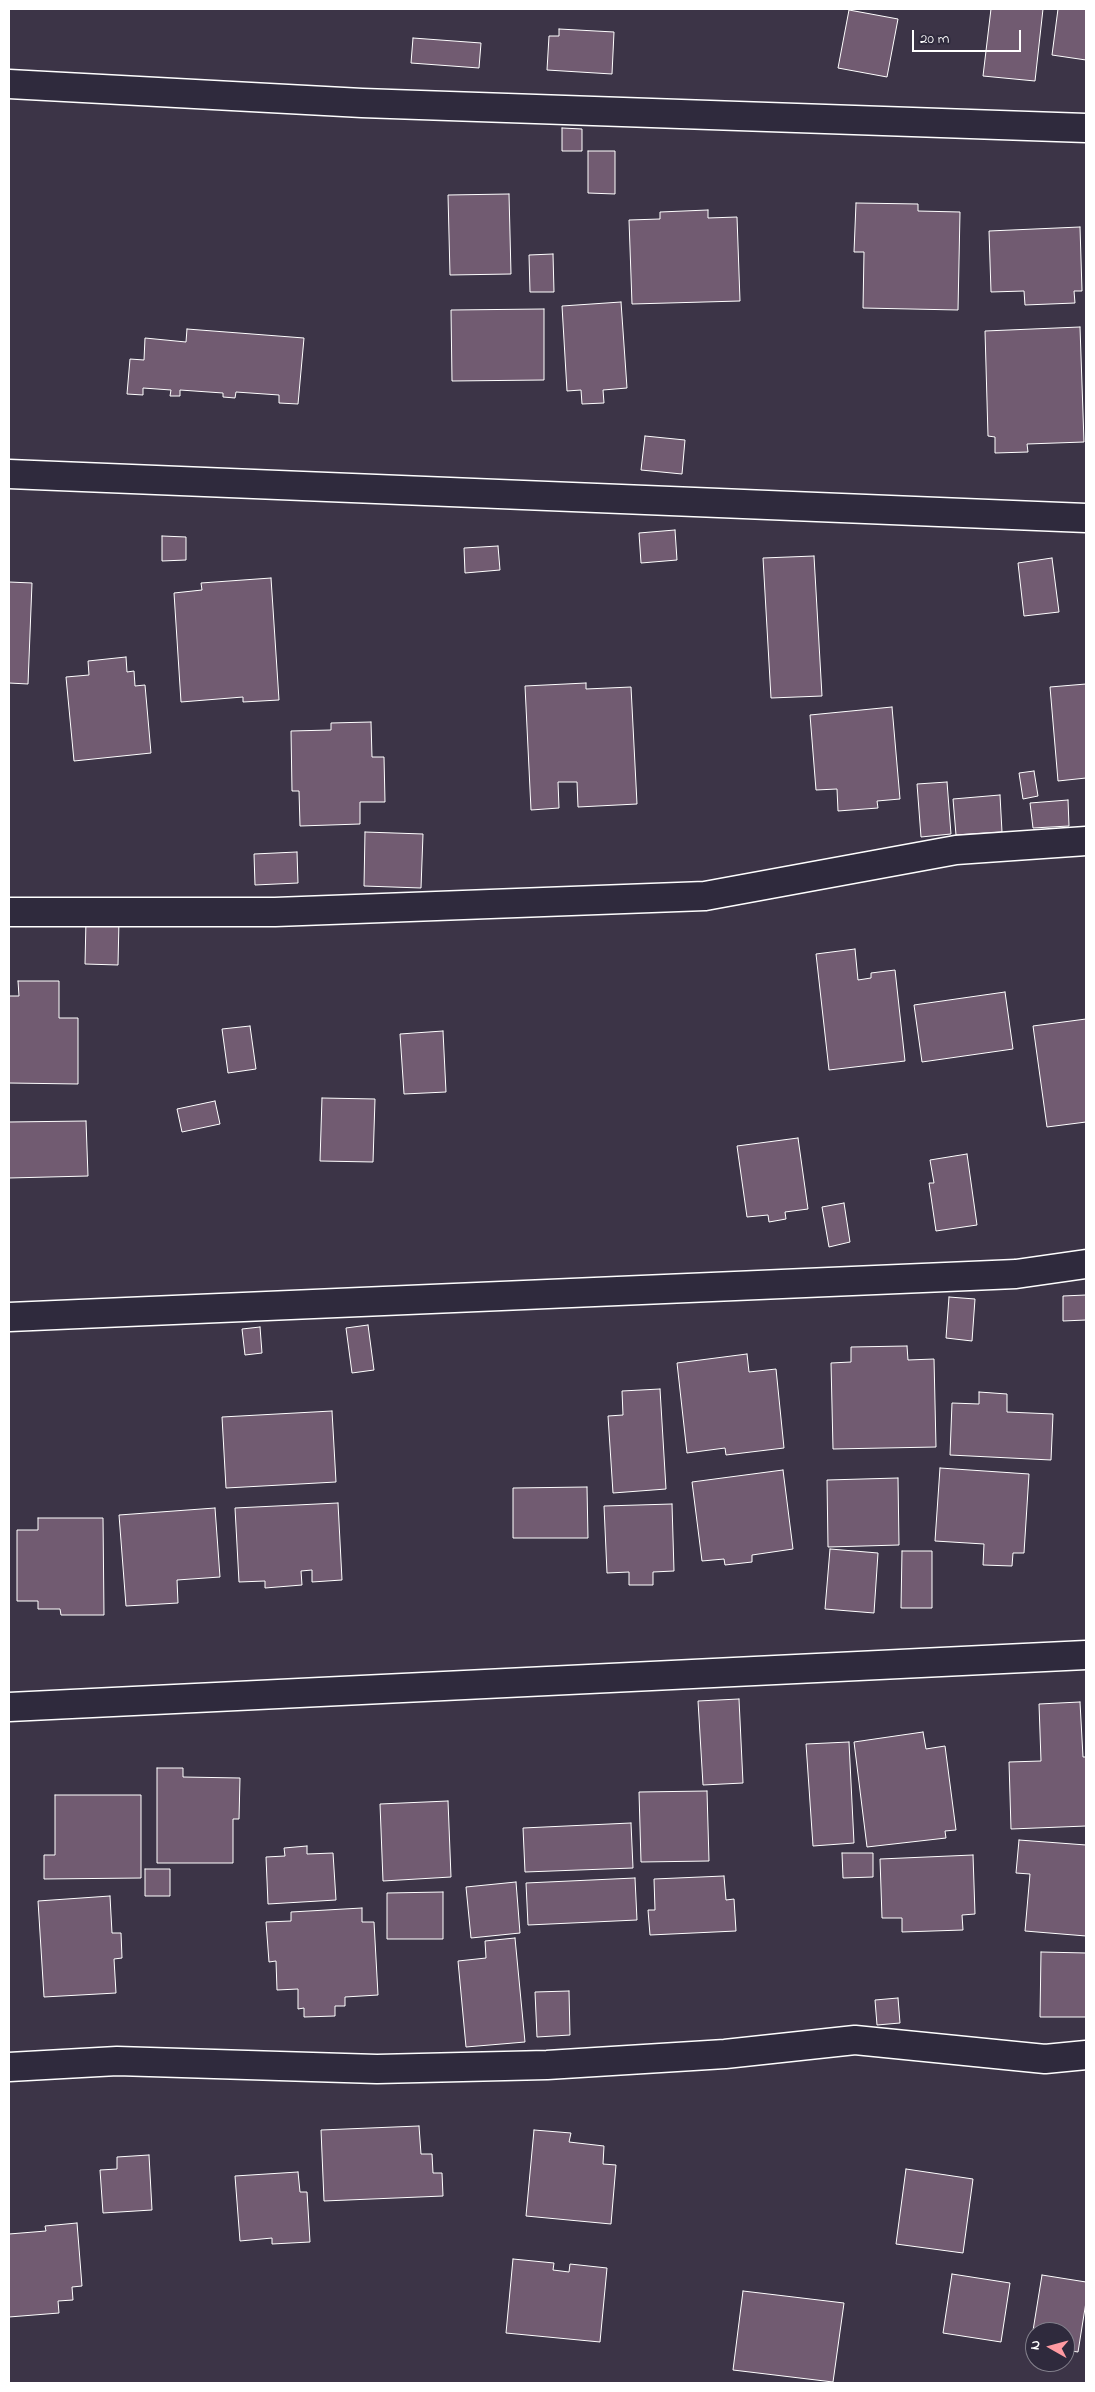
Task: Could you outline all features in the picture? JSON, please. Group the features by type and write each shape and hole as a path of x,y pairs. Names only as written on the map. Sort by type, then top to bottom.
{"street":[{"path":"9,84 362,103 1086,128"},
{"path":"9,474 1086,518"},
{"path":"9,912 275,912 705,896 956,850 1086,841"},
{"path":"9,1317 1016,1274 1086,1264"},
{"path":"9,1707 1086,1655"},
{"path":"9,2067 117,2061 377,2070 547,2065 725,2054 855,2040 1044,2059 1086,2055"}],"building":[{"path":"991,9 1043,9 1035,81 983,76"},
{"path":"1058,9 1086,9 1086,60 1052,55"},
{"path":"849,10 898,19 887,77 838,68"},
{"path":"559,29 614,32 612,74 547,70 549,36 559,36"},
{"path":"413,38 481,43 479,68 411,63"},
{"path":"562,128 582,129 582,151 562,151"},
{"path":"588,151 615,151 615,194 588,193"},
{"path":"509,194 511,274 450,275 448,195"},
{"path":"856,203 918,204 918,211 960,212 958,310 863,308 864,252 854,252"},
{"path":"708,210 708,218 737,217 740,301 632,304 629,220 660,219 660,212"},
{"path":"1080,227 1082,291 1074,291 1075,303 1025,305 1024,291 991,292 989,231"},
{"path":"553,254 554,292 530,292 529,255"},
{"path":"621,302 627,388 603,390 604,403 582,404 581,390 567,391 562,306"},
{"path":"544,309 544,380 452,381 451,310"},
{"path":"1080,327 1084,442 1027,444 1028,452 995,453 995,437 988,436 985,331"},
{"path":"187,329 304,338 298,404 279,403 279,395 236,392 235,398 223,397 223,393 180,390 180,396 170,396 171,390 143,388 143,395 127,394 130,359 144,360 145,338 186,342"},
{"path":"645,436 685,440 682,474 641,470"},
{"path":"675,530 677,560 641,563 639,533"},
{"path":"162,536 186,537 186,560 162,561"},
{"path":"498,546 500,570 465,573 464,548"},
{"path":"814,556 822,696 771,698 763,558"},
{"path":"1052,558 1059,612 1024,616 1018,563"},
{"path":"271,578 279,700 243,702 243,697 181,702 174,593 202,590 201,583"},
{"path":"9,582 32,583 28,684 9,683"},
{"path":"126,657 127,672 134,671 135,686 145,685 151,753 74,761 66,677 89,675 88,661"},
{"path":"586,683 586,689 631,687 637,804 578,807 577,782 558,782 559,808 531,810 525,686"},
{"path":"1086,684 1086,778 1058,781 1050,687"},
{"path":"892,707 900,799 877,801 878,808 838,811 837,789 816,790 810,715"},
{"path":"371,722 372,757 384,757 385,802 360,802 360,824 300,826 299,791 292,791 291,731 331,730 331,723"},
{"path":"1034,771 1038,796 1023,799 1019,773"},
{"path":"947,782 951,834 921,837 917,784"},
{"path":"1000,795 1002,832 956,835 953,799"},
{"path":"1068,800 1069,826 1033,828 1030,803"},
{"path":"365,832 423,834 421,888 364,886"},
{"path":"297,852 298,883 255,885 254,854"},
{"path":"86,920 119,920 118,965 85,964"},
{"path":"855,949 858,980 871,978 871,973 895,970 905,1061 829,1070 816,954"},
{"path":"18,981 59,981 59,1018 78,1018 78,1084 9,1083 9,996 19,996"},
{"path":"1005,992 1013,1049 922,1062 914,1005"},
{"path":"1086,1019 1086,1122 1047,1127 1033,1026"},
{"path":"250,1026 256,1069 228,1073 222,1029"},
{"path":"443,1031 446,1092 404,1094 400,1034"},
{"path":"322,1098 375,1099 373,1162 320,1161"},
{"path":"215,1101 220,1124 182,1132 177,1109"},
{"path":"86,1121 88,1176 9,1178 9,1122"},
{"path":"798,1138 808,1209 785,1212 786,1219 769,1222 768,1215 747,1217 737,1146"},
{"path":"967,1154 977,1225 936,1231 929,1183 934,1183 930,1160"},
{"path":"844,1203 850,1242 829,1247 822,1207"},
{"path":"1086,1295 1086,1320 1063,1321 1063,1296"},
{"path":"949,1297 975,1299 972,1341 946,1338"},
{"path":"368,1325 374,1370 352,1373 346,1328"},
{"path":"260,1327 262,1353 245,1355 242,1329"},
{"path":"907,1346 908,1360 934,1359 936,1447 833,1449 831,1363 851,1362 851,1347"},
{"path":"747,1354 749,1372 776,1369 784,1448 726,1455 725,1448 687,1453 677,1363"},
{"path":"660,1389 666,1489 613,1493 608,1416 623,1415 622,1391"},
{"path":"979,1392 1007,1394 1007,1412 1053,1414 1051,1460 950,1455 952,1403 979,1404"},
{"path":"332,1411 336,1482 226,1488 222,1417"},
{"path":"940,1468 1029,1474 1024,1553 1013,1553 1012,1566 983,1565 984,1544 935,1541"},
{"path":"783,1470 793,1549 752,1555 752,1562 725,1565 724,1559 702,1561 692,1482"},
{"path":"898,1478 899,1545 828,1547 827,1480"},
{"path":"587,1487 588,1538 513,1538 513,1488"},
{"path":"338,1503 342,1580 312,1582 312,1570 301,1571 302,1585 265,1588 265,1581 239,1582 235,1508"},
{"path":"672,1504 674,1571 653,1572 653,1585 629,1585 629,1572 607,1573 604,1506"},
{"path":"215,1508 220,1577 177,1580 178,1603 126,1606 119,1515"},
{"path":"38,1518 103,1518 104,1615 61,1615 60,1609 38,1609 38,1601 17,1601 17,1530 38,1530"},
{"path":"830,1549 878,1553 874,1613 825,1609"},
{"path":"902,1551 932,1551 932,1608 901,1608"},
{"path":"739,1699 743,1783 703,1785 698,1701"},
{"path":"1080,1702 1083,1757 1086,1757 1086,1826 1011,1829 1009,1762 1041,1761 1039,1704"},
{"path":"923,1732 926,1749 945,1746 956,1830 945,1831 946,1838 867,1847 854,1742"},
{"path":"849,1742 854,1843 813,1846 806,1744"},
{"path":"157,1768 183,1768 183,1777 240,1778 239,1819 233,1819 233,1863 157,1863"},
{"path":"707,1791 709,1861 641,1862 639,1792"},
{"path":"55,1795 141,1795 141,1878 44,1879 44,1855 55,1855"},
{"path":"448,1801 451,1877 383,1881 380,1804"},
{"path":"631,1823 633,1868 525,1872 523,1828"},
{"path":"1019,1840 1086,1845 1086,1936 1025,1931 1030,1874 1016,1873"},
{"path":"307,1846 307,1854 333,1853 336,1900 268,1904 266,1857 285,1856 284,1848"},
{"path":"842,1853 873,1853 873,1877 843,1878"},
{"path":"973,1855 975,1914 962,1915 963,1930 902,1932 902,1918 882,1918 880,1859"},
{"path":"145,1869 170,1869 170,1896 145,1896"},
{"path":"724,1876 726,1900 734,1899 736,1931 650,1935 648,1910 655,1910 654,1879"},
{"path":"635,1878 637,1920 528,1925 526,1883"},
{"path":"516,1882 520,1933 471,1938 466,1887"},
{"path":"443,1892 443,1939 387,1939 387,1893"},
{"path":"110,1896 112,1933 121,1933 122,1958 114,1959 116,1993 44,1997 38,1901"},
{"path":"362,1908 362,1922 374,1922 378,1995 345,1997 345,2006 335,2006 335,2016 304,2017 304,2008 298,2009 298,1989 277,1990 276,1961 269,1962 266,1922 291,1921 291,1912"},
{"path":"515,1938 525,2042 466,2047 458,1961 486,1958 485,1941"},
{"path":"1041,1952 1086,1953 1086,2017 1040,2017"},
{"path":"569,1991 570,2035 537,2037 535,1992"},
{"path":"898,1998 900,2023 877,2025 875,2000"},
{"path":"419,2126 421,2154 432,2154 433,2173 442,2173 443,2196 324,2201 321,2130"},
{"path":"534,2130 571,2133 569,2142 604,2146 603,2164 616,2165 611,2224 526,2216"},
{"path":"149,2155 152,2210 103,2213 100,2170 117,2169 117,2157"},
{"path":"906,2169 973,2179 963,2253 896,2244"},
{"path":"298,2172 300,2192 307,2192 310,2242 272,2244 272,2238 240,2241 235,2176"},
{"path":"77,2223 82,2286 72,2287 73,2300 58,2301 59,2313 9,2317 9,2234 46,2231 45,2226"},
{"path":"513,2259 554,2263 553,2270 569,2272 570,2264 607,2268 600,2342 506,2333"},
{"path":"952,2274 1010,2283 1001,2342 943,2333"},
{"path":"1042,2275 1086,2282 1086,2302 1078,2352 1075,2352 1075,2322 1034,2322"},
{"path":"743,2291 844,2303 833,2382 733,2370"}]}
